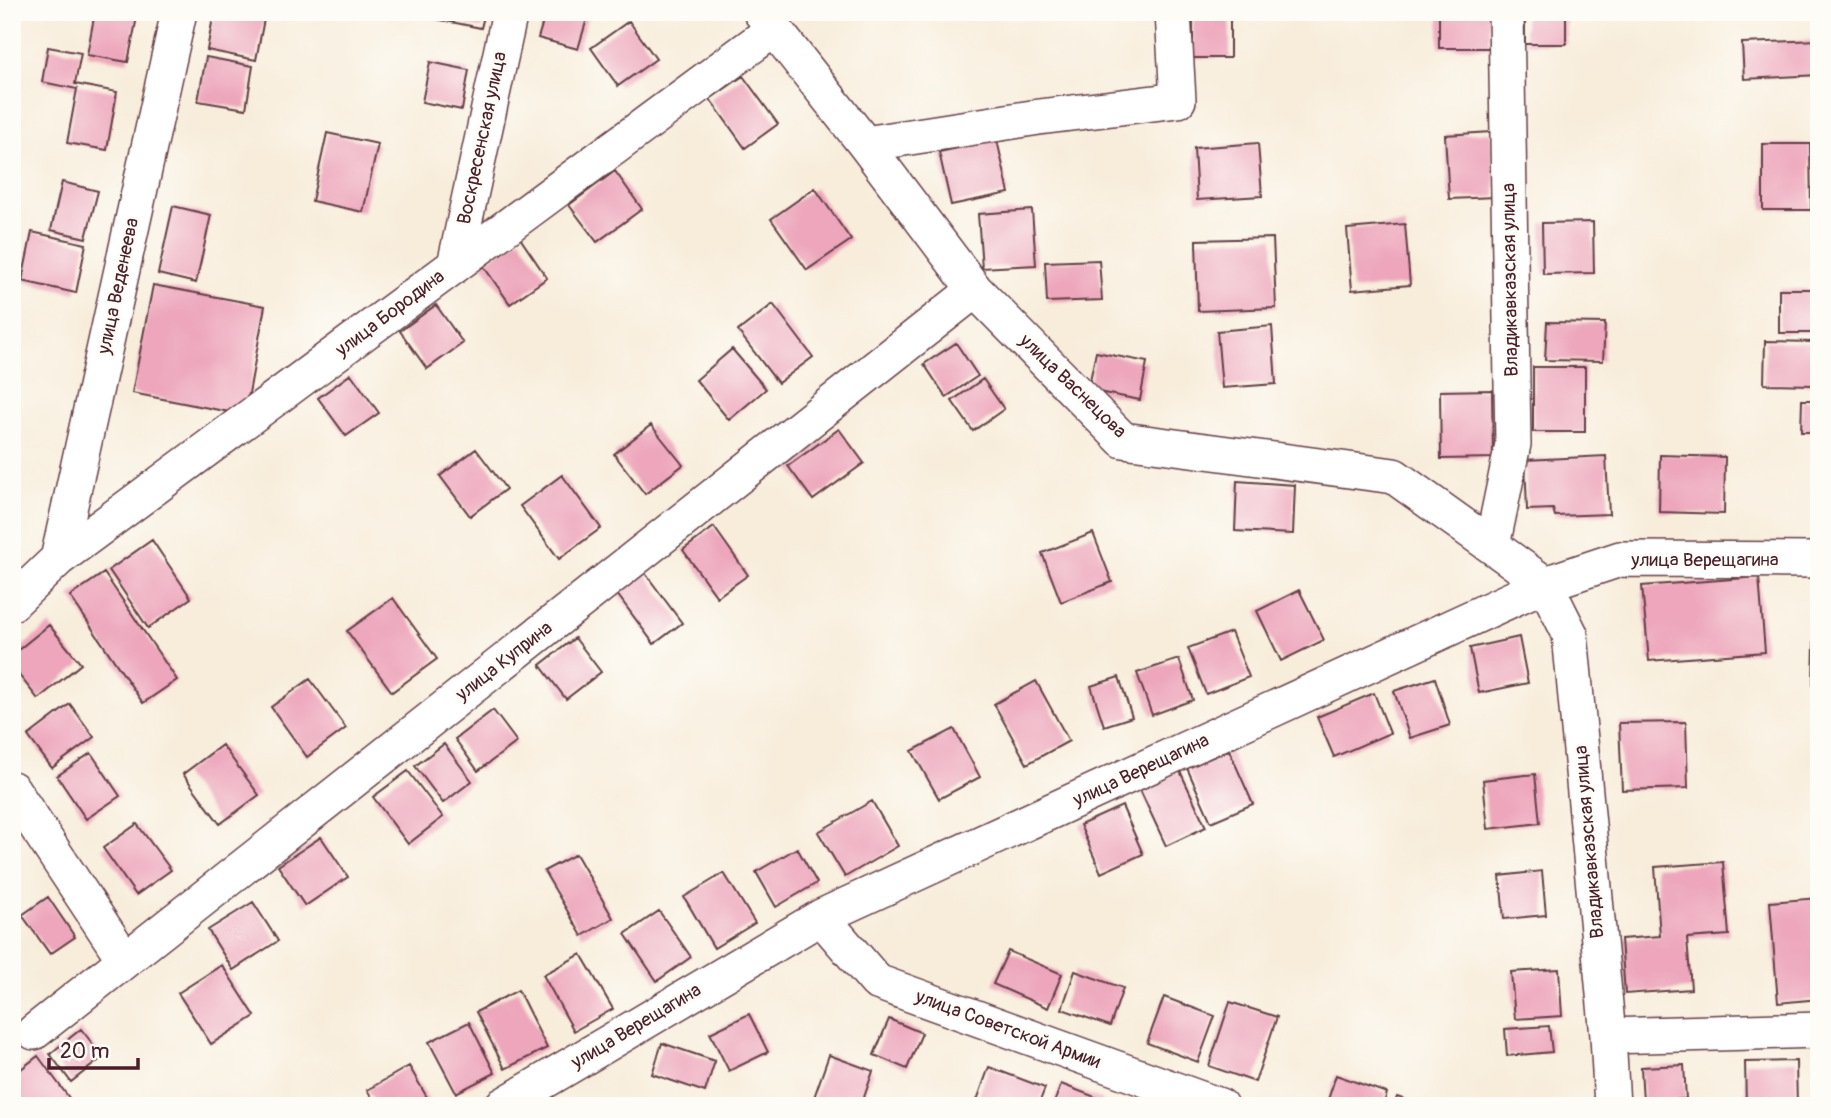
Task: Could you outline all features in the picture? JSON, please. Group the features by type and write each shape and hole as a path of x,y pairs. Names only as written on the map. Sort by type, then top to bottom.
{"street":[{"name":"улица Веденеева","path":"58,559 178,12"},
{"name":"Воскресенская улица","path":"455,265 510,12"},
{"path":"865,144 1039,117 1178,100 1173,12"},
{"name":"Владикавказская улица","path":"1492,546 1513,444 1506,12"},
{"name":"улица Бородина","path":"12,603 58,559 455,265 767,21"},
{"name":"улица Васнецова","path":"767,21 865,144 975,290 1123,440 1394,476 1545,584"},
{"name":"улица Куприна","path":"34,1032 975,290"},
{"name":"улица Верещагина","path":"502,1106 821,917 1545,584 1620,559 1819,560"},
{"name":"Владикавказская улица","path":"1545,584 1570,634 1608,1036 1612,1106"},
{"path":"12,789 125,960"},
{"name":"улица Советской Армии","path":"821,917 877,982 1220,1106"},
{"path":"1608,1036 1819,1030"}],"building":[{"path":"95,12 138,12 128,62 87,55"},
{"path":"214,12 265,14 256,60 207,50"},
{"path":"432,12 485,12 481,28 431,18"},
{"path":"546,12 589,12 578,49 538,38"},
{"path":"1439,12 1489,12 1489,48 1439,48"},
{"path":"1525,12 1566,12 1566,44 1525,44"},
{"path":"1193,16 1230,16 1230,58 1193,58"},
{"path":"629,21 656,59 618,86 591,48"},
{"path":"1819,40 1819,75 1744,79 1742,43"},
{"path":"48,47 81,53 75,84 117,92 107,150 67,143 77,89 42,82"},
{"path":"206,57 253,66 246,109 198,101"},
{"path":"430,62 469,70 462,110 422,102"},
{"path":"743,76 778,124 745,148 710,99"},
{"path":"1491,132 1496,197 1449,199 1445,135"},
{"path":"327,133 378,144 363,212 312,201"},
{"path":"997,140 1009,193 951,205 939,152"},
{"path":"1258,143 1262,196 1197,200 1194,148"},
{"path":"1763,144 1810,144 1811,210 1763,210"},
{"path":"615,171 642,209 597,242 569,205"},
{"path":"62,182 98,191 86,238 51,230"},
{"path":"815,188 851,240 807,270 771,219"},
{"path":"173,206 211,215 196,283 158,274"},
{"path":"1032,210 1036,265 982,268 978,214"},
{"path":"1593,222 1594,273 1543,274 1542,223"},
{"path":"1405,224 1410,285 1352,290 1347,229"},
{"path":"32,232 86,244 76,293 22,281"},
{"path":"520,238 547,278 510,304 482,264"},
{"path":"1273,238 1276,308 1198,311 1196,240"},
{"path":"1099,260 1102,300 1047,302 1045,262"},
{"path":"153,285 265,306 245,415 132,393"},
{"path":"1779,289 1819,289 1819,333 1779,333"},
{"path":"773,304 813,357 778,383 738,331"},
{"path":"436,305 463,343 427,369 400,331"},
{"path":"1547,322 1605,323 1603,361 1545,360"},
{"path":"1272,326 1276,384 1222,388 1217,331"},
{"path":"1765,341 1813,342 1813,385 1764,384"},
{"path":"956,343 978,376 946,397 924,364"},
{"path":"732,349 766,389 729,420 696,380"},
{"path":"1096,352 1147,362 1140,400 1088,390"},
{"path":"1533,367 1585,367 1585,432 1533,432"},
{"path":"351,374 379,413 346,436 318,398"},
{"path":"983,379 1004,409 973,431 952,401"},
{"path":"1492,390 1493,458 1441,459 1440,391"},
{"path":"1802,400 1819,400 1819,432 1801,432"},
{"path":"651,425 683,465 645,494 614,454"},
{"path":"839,429 864,463 813,500 788,466"},
{"path":"476,449 506,489 470,516 440,476"},
{"path":"1660,455 1725,457 1724,514 1659,512"},
{"path":"1606,456 1609,514 1555,516 1553,509 1527,510 1525,460"},
{"path":"562,475 601,528 559,559 520,506"},
{"path":"1237,481 1295,485 1293,534 1235,531"},
{"path":"714,527 748,575 717,597 683,550"},
{"path":"1093,533 1112,582 1061,602 1042,553"},
{"path":"152,540 191,598 148,628 109,570"},
{"path":"104,573 177,680 143,703 70,596"},
{"path":"645,573 682,623 654,644 617,594"},
{"path":"1759,577 1765,652 1649,661 1642,586"},
{"path":"1299,590 1324,640 1281,661 1257,611"},
{"path":"393,598 437,659 392,692 347,631"},
{"path":"1815,603 1819,603 1819,686 1813,685"},
{"path":"49,625 81,664 38,699 12,666 12,655"},
{"path":"1231,632 1249,677 1206,694 1188,648"},
{"path":"1519,637 1528,683 1479,693 1470,648"},
{"path":"575,638 601,672 566,699 540,665"},
{"path":"1179,659 1193,700 1152,715 1137,673"},
{"path":"1119,677 1132,717 1104,726 1091,686"},
{"path":"1435,678 1450,725 1410,738 1394,691"},
{"path":"310,679 346,728 307,757 271,707"},
{"path":"1036,681 1069,741 1027,764 994,704"},
{"path":"1374,693 1390,733 1334,757 1317,717"},
{"path":"70,704 94,737 52,768 28,736"},
{"path":"493,710 517,742 478,771 455,739"},
{"path":"1686,722 1688,788 1622,790 1619,723"},
{"path":"954,729 980,777 939,799 912,751"},
{"path":"444,744 472,781 443,803 415,766"},
{"path":"222,745 259,795 220,824 183,774"},
{"path":"1229,750 1253,804 1211,822 1187,768"},
{"path":"91,753 120,796 86,819 57,776"},
{"path":"408,771 443,817 408,844 373,797"},
{"path":"1180,771 1206,827 1166,846 1140,790"},
{"path":"1535,774 1540,823 1488,829 1483,780"},
{"path":"872,801 898,846 845,877 818,832"},
{"path":"1122,806 1143,854 1101,873 1080,825"},
{"path":"137,824 171,870 136,895 103,848"},
{"path":"321,837 348,877 305,906 278,866"},
{"path":"797,848 817,883 776,907 756,872"},
{"path":"576,854 613,918 582,936 544,871"},
{"path":"1723,862 1729,935 1687,938 1691,989 1625,994 1621,939 1660,936 1655,867"},
{"path":"1542,871 1546,915 1504,919 1500,876"},
{"path":"724,873 755,923 714,948 684,897"},
{"path":"48,897 75,937 50,954 22,915"},
{"path":"1819,898 1819,999 1778,1003 1770,902"},
{"path":"253,902 278,941 233,970 208,930"},
{"path":"659,911 691,957 657,981 625,934"},
{"path":"1008,951 1062,974 1048,1008 993,984"},
{"path":"581,954 613,1009 574,1031 543,975"},
{"path":"222,965 255,1016 211,1044 178,993"},
{"path":"1559,969 1562,1016 1515,1019 1511,972"},
{"path":"1075,971 1123,988 1110,1026 1062,1009"},
{"path":"518,990 547,1048 505,1069 476,1012"},
{"path":"1164,997 1215,1016 1198,1062 1147,1043"},
{"path":"1230,1002 1277,1017 1255,1082 1209,1066"},
{"path":"749,1014 768,1052 729,1071 710,1033"},
{"path":"889,1019 922,1033 907,1069 874,1055"},
{"path":"469,1022 495,1073 456,1093 429,1042"},
{"path":"1549,1026 1552,1052 1507,1056 1505,1029"},
{"path":"81,1029 103,1057 71,1082 50,1054"},
{"path":"662,1043 715,1061 705,1092 652,1074"},
{"path":"829,1055 873,1071 861,1106 811,1106"},
{"path":"38,1056 75,1106 20,1106 12,1096 12,1076"},
{"path":"1796,1061 1797,1106 1746,1106 1745,1062"},
{"path":"1684,1065 1686,1099 1643,1102 1641,1067"},
{"path":"409,1066 432,1106 377,1106 367,1090"},
{"path":"989,1067 1045,1088 1038,1106 975,1106"},
{"path":"1336,1075 1387,1093 1383,1106 1326,1106"},
{"path":"1061,1084 1103,1100 1101,1106 1053,1106"},
{"path":"1397,1097 1421,1105 1421,1106 1394,1106"}]}
